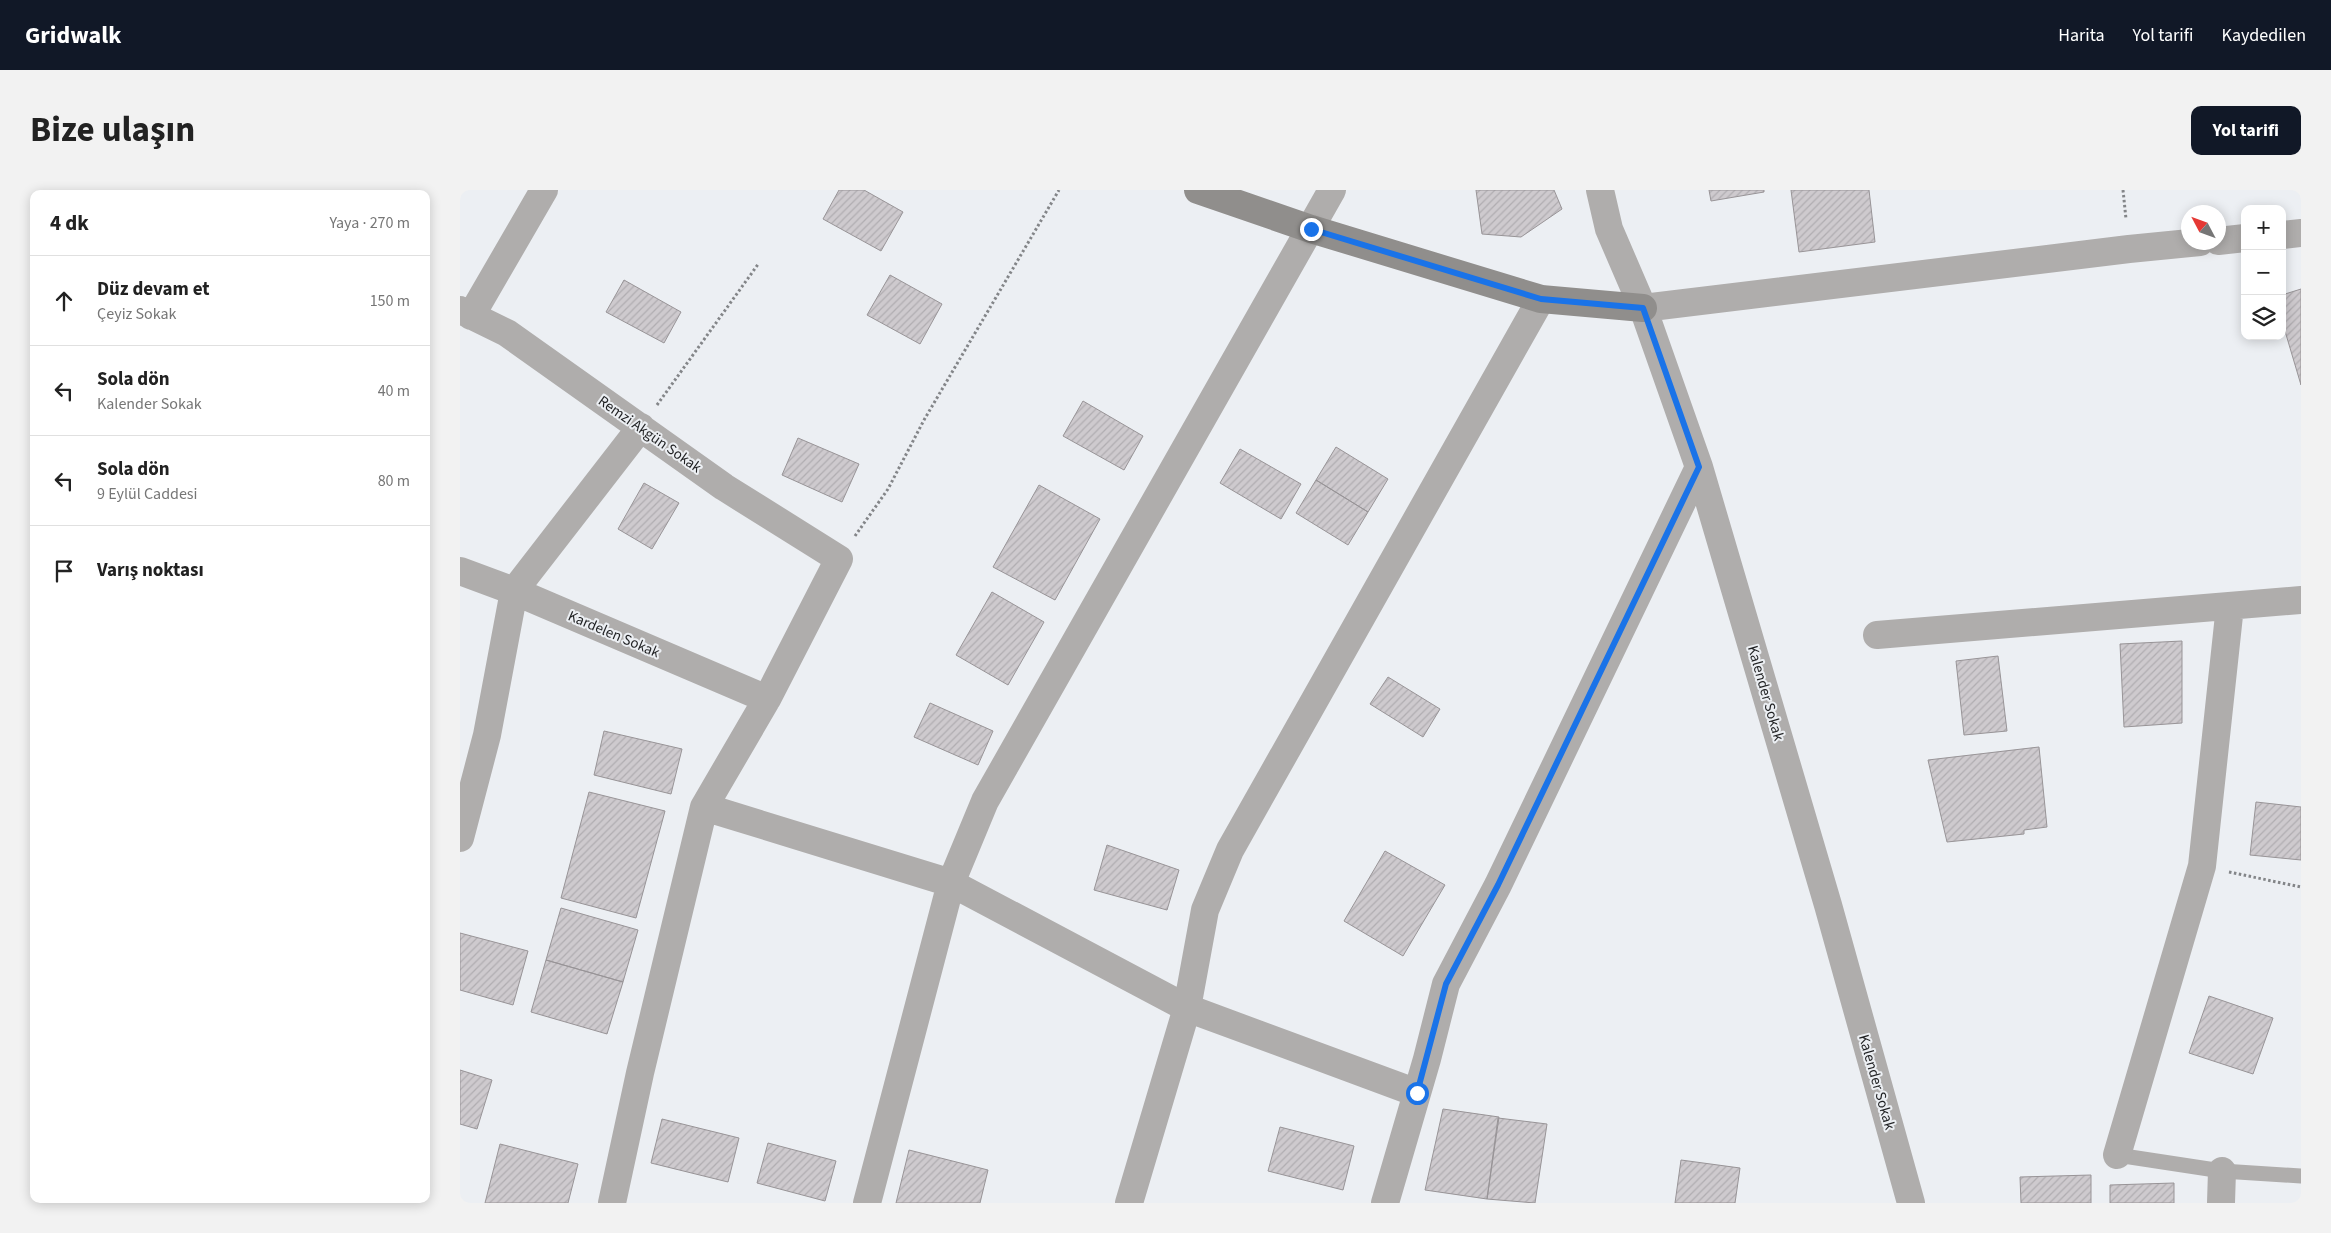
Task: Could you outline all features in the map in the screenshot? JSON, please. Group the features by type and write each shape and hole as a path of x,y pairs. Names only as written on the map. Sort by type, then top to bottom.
{"street":[{"path":"466,313 544,190"},
{"path":"1198,190 1311,229 1541,299 1643,308 2181,244"},
{"path":"867,1203 951,883 985,801 1332,190"},
{"name":"Kalender Sokak","path":"1600,190 1608,229 1643,308 1699,467 1828,905 1911,1203"},
{"path":"2286,235 2301,233"},
{"path":"2226,240 2241,238"},
{"path":"1130,1203 1187,1008 1205,910 1230,850 1541,299"},
{"name":"Remzi Akgün Sokak","path":"466,313 507,333 724,487 839,559"},
{"path":"460,838 487,735 514,591 641,428"},
{"path":"1385,1203 1446,984 1498,885 1699,467"},
{"path":"612,1203 640,1072 704,807 767,699 839,559"},
{"name":"Kardelen Sokak","path":"460,571 514,591 767,699"},
{"path":"1877,635 2301,600"},
{"path":"2116,1155 2202,866 2230,606"},
{"path":"704,807 951,883 1187,1008 1417,1093"},
{"path":"2221,1203 2222,1172"}],"lane":[{"path":"2116,1155 2222,1172 2301,1176"}],"path":[{"path":"839,559 888,489 924,420 1059,190"},
{"path":"641,428 758,263"},
{"path":"2202,866 2301,887"}],"building":[{"path":"839,190 864,190 903,212 881,251 823,219"},
{"path":"1476,190 1554,190 1562,209 1521,237 1482,234"},
{"path":"1709,190 1764,190 1764,192 1711,201"},
{"path":"1791,190 1869,190 1875,242 1799,252"},
{"path":"890,275 942,304 920,344 867,315"},
{"path":"624,280 681,312 664,343 606,312"},
{"path":"2301,289 2301,385 2286,334 2286,294"},
{"path":"1083,401 1143,436 1124,470 1063,436"},
{"path":"798,438 859,464 842,502 782,475"},
{"path":"1336,447 1388,479 1368,512 1316,480"},
{"path":"1240,449 1301,484 1281,519 1220,483"},
{"path":"1316,480 1368,512 1348,545 1296,513"},
{"path":"644,483 679,503 652,549 618,529"},
{"path":"1039,485 1100,519 1055,600 993,567"},
{"path":"992,592 1044,622 1008,685 956,655"},
{"path":"2182,641 2182,723 2124,727 2120,644"},
{"path":"1998,656 2007,731 1964,735 1956,661"},
{"path":"1388,677 1440,709 1423,737 1370,704"},
{"path":"930,703 993,731 978,765 914,737"},
{"path":"604,731 682,749 671,794 594,775"},
{"path":"2039,747 2047,827 2024,830 2024,834 1947,842 1928,760"},
{"path":"589,792 665,811 636,918 561,898"},
{"path":"2256,802 2301,807 2301,860 2250,855"},
{"path":"1107,845 1179,870 1167,910 1094,890"},
{"path":"1385,851 1445,885 1403,956 1344,921"},
{"path":"561,908 638,930 623,982 546,960"},
{"path":"460,933 528,951 513,1005 460,990"},
{"path":"546,960 623,982 607,1034 531,1012"},
{"path":"2209,996 2273,1018 2253,1074 2189,1053"},
{"path":"460,1070 492,1080 477,1129 460,1124"},
{"path":"1443,1109 1499,1117 1487,1199 1425,1190"},
{"path":"1498,1118 1547,1124 1535,1203 1487,1199"},
{"path":"662,1119 739,1138 728,1182 651,1163"},
{"path":"1280,1127 1354,1146 1343,1190 1268,1171"},
{"path":"768,1143 836,1161 825,1201 757,1183"},
{"path":"500,1144 578,1164 568,1203 485,1203"},
{"path":"909,1150 988,1170 980,1203 896,1203"},
{"path":"1681,1160 1740,1168 1735,1203 1675,1203"},
{"path":"2091,1175 2091,1203 2021,1203 2020,1177"},
{"path":"2174,1183 2174,1203 2110,1203 2110,1185"}],"route":[{"path":"1311,229 1541,299 1643,308 1699,467 1498,885 1446,984 1417,1093"}]}
